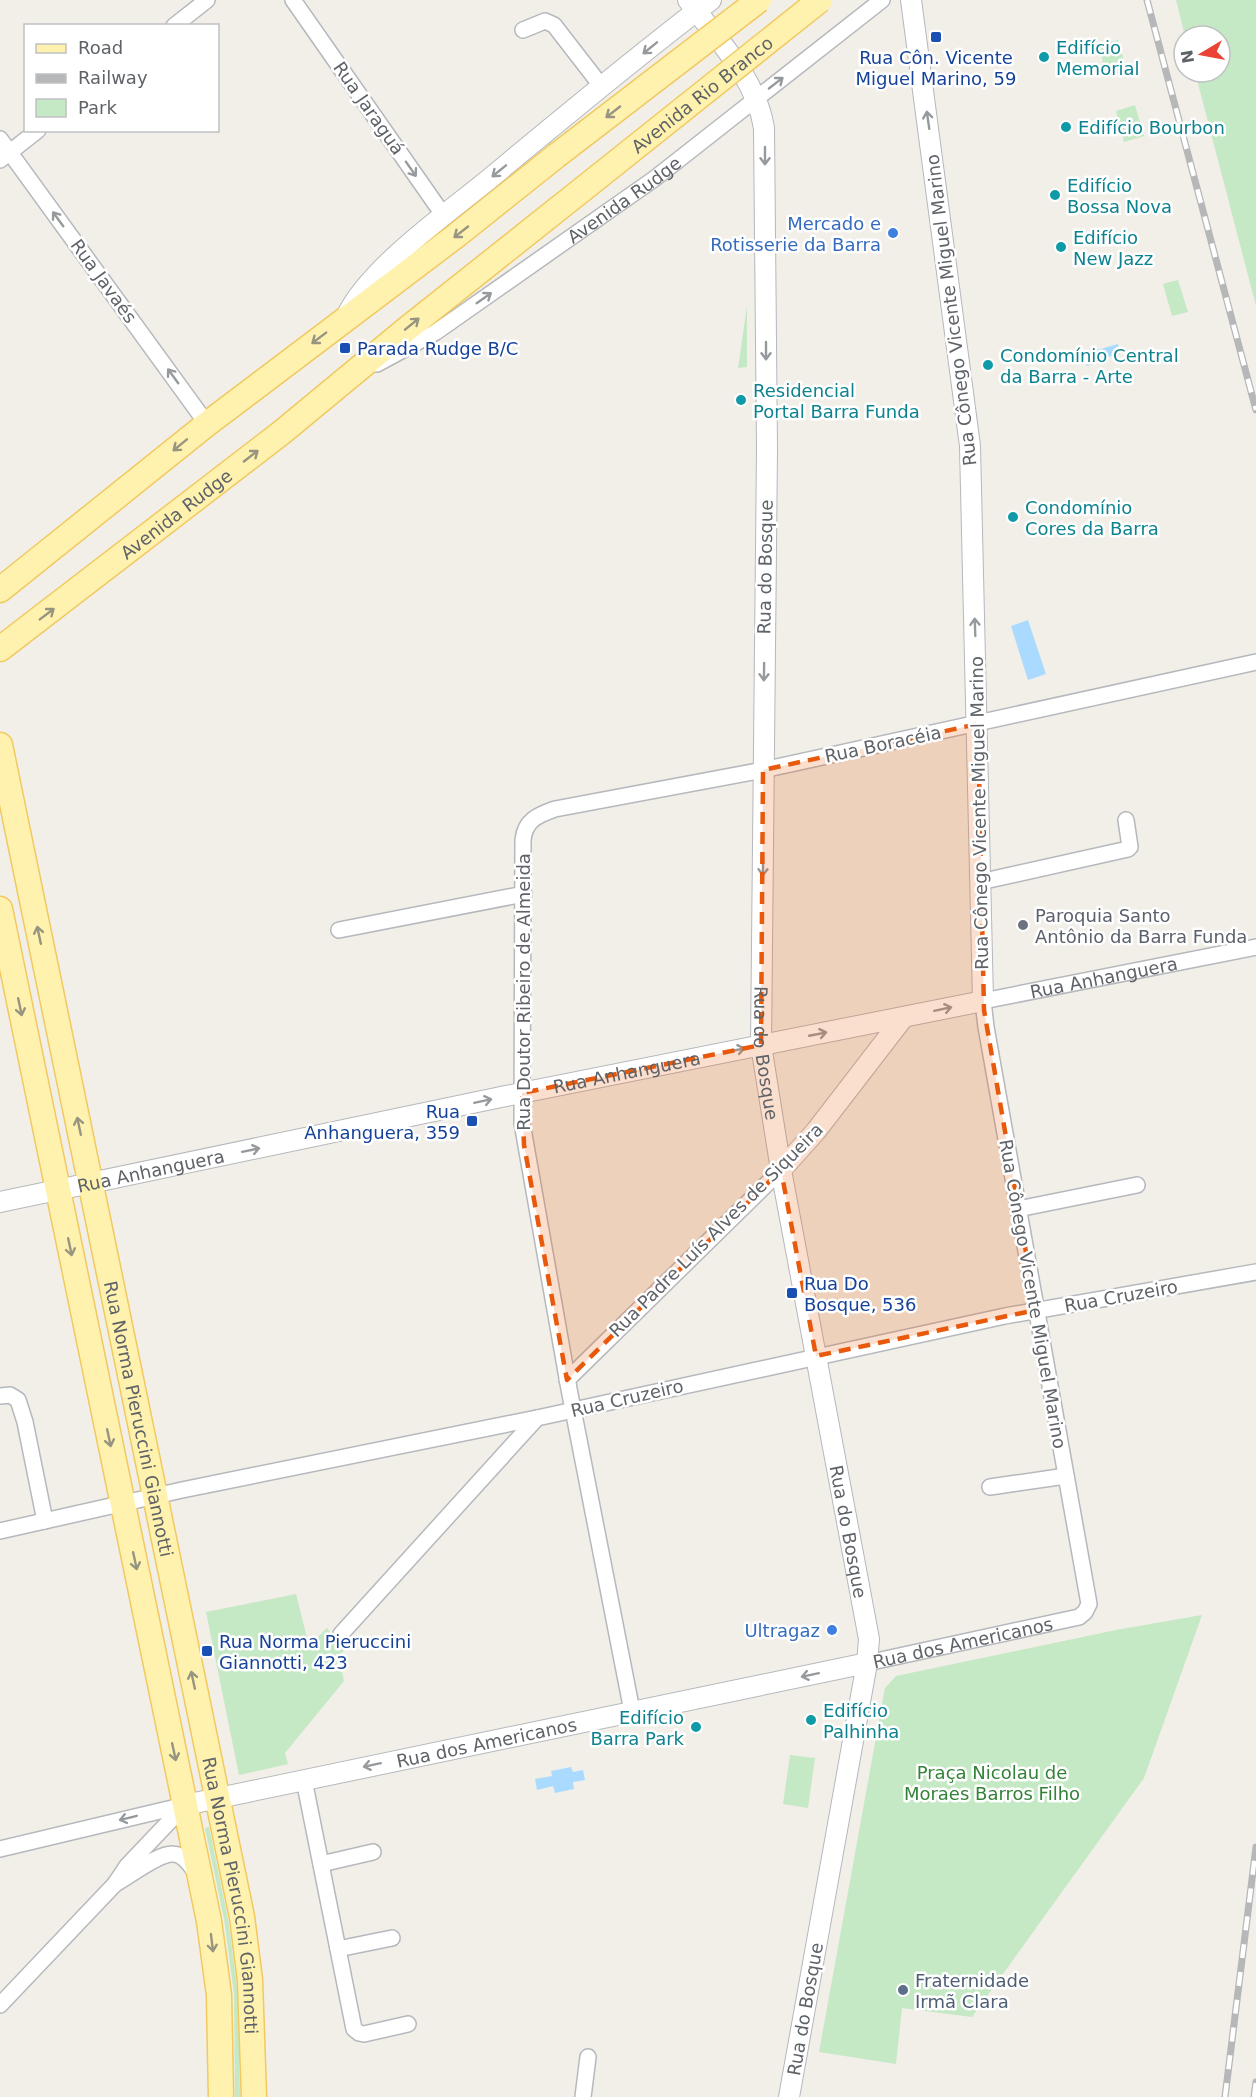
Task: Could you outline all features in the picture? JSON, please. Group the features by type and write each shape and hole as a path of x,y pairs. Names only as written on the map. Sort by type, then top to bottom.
{"main road":[{"name":"Avenida Rio Branco","path":"345,318 457,235 759,0"},
{"name":"Avenida Rio Branco","path":"583,189 820,0"},
{"name":"Avenida Rudge","path":"0,649 272,440 583,189"},
{"path":"0,590 207,424 345,318"},
{"name":"Rua Norma Pieruccini Giannotti","path":"0,745 246,1942 253,2029 254,2097"},
{"name":"Rua Norma Pieruccini Giannotti","path":"0,909 209,1921 219,1995 220,2097"}],"street":[{"path":"177,24 207,0"},
{"name":"Rua Jaraguá","path":"293,0 444,216"},
{"name":"Avenida Rudge","path":"351,375 404,350 445,326 654,179 882,0"},
{"name":"Rua Cônego Vicente Miguel Marino","path":"911,0 969,424 983,1000 1089,1604 1079,1617"},
{"path":"345,318 354,302 398,255 602,87 698,4"},
{"name":"Rua do Bosque","path":"698,4 756,98 762,115 765,144 767,449 761,1046 771,1116 869,1639 867,1663 789,2097"},
{"path":"524,30 545,21 554,25 602,87"},
{"path":"5,156 35,132"},
{"name":"Rua Javaés","path":"0,139 5,156 207,424"},
{"name":"Rua Boracéia","path":"523,840 526,826 532,820 539,814 555,809 764,770 1256,662"},
{"path":"980,882 1128,849 1130,847 1126,820"},
{"name":"Rua Doutor Ribeiro de Almeida","path":"523,840 522,1123 524,1145 572,1410 632,1711"},
{"path":"339,930 524,894"},
{"name":"Rua Anhanguera","path":"0,1202 522,1093 1256,947"},
{"name":"Rua Padre Luís Alves de Siqueira","path":"567,1380 781,1170 816,1131 903,1018"},
{"path":"771,1116 784,1135 788,1137 803,1137 816,1131"},
{"path":"1018,1209 1137,1185"},
{"name":"Rua Cruzeiro","path":"0,1531 155,1496 537,1418 1036,1310 1256,1272"},
{"path":"0,1396 10,1395 18,1400 25,1422 45,1521"},
{"path":"341,1634 537,1418"},
{"path":"990,1487 1066,1476"},
{"name":"Rua dos Americanos","path":"0,1850 185,1805 1079,1617"},
{"path":"304,1780 356,2031 364,2034 408,2024"},
{"path":"0,2005 115,1884 127,1866 185,1805"},
{"path":"321,1864 373,1852"},
{"path":"115,1884 155,1861 174,1854 179,1855 188,1863 202,1886"},
{"path":"338,1949 392,1938"},
{"path":"583,2097 588,2057"}],"highlighted area":[{"path":"978,724 984,1010 1036,1310 816,1356 781,1170 567,1380 524,1145 522,1093 761,1045 763,770"}],"green space":[{"path":"1176,0 1256,0 1256,306 1198,84 1232,84 1232,24 1182,24"},
{"path":"1118,40 1127,71 1107,76 1098,45"},
{"path":"1135,105 1144,136 1124,142 1116,111"},
{"path":"1178,280 1188,312 1172,316 1163,284"},
{"path":"747,306 747,367 738,368"},
{"path":"296,1594 309,1646 327,1628 344,1650 339,1657 344,1681 285,1753 288,1764 239,1775 206,1612"},
{"name":"Praça Nicolau de Moraes Barros Filho","path":"1202,1615 1144,1778 972,2017 902,2008 896,2064 819,2052 885,1688 896,1676 1116,1630"},
{"path":"790,1755 815,1758 808,1808 783,1804"},
{"path":"209,1827 228,1919 238,1994 240,2097 235,2097 234,1994 224,1919 205,1828"}],"water":[{"path":"1118,344 1120,354 1097,360 1097,363 1087,366 1083,354"},
{"path":"1028,620 1046,674 1028,680 1011,626"},
{"path":"571,1767 573,1772 583,1770 585,1780 573,1782 574,1789 555,1793 553,1786 537,1790 535,1779 552,1776 551,1771"}],"railway":[{"path":"1147,0 1256,410"},
{"path":"1225,2097 1256,1847"},
{"path":"1254,2097 1256,2082"}],"place":[{"name":"Rua Côn. Vicente Miguel Marino, 59","path":"936,37"},
{"name":"Edifício Memorial","path":"1044,57"},
{"name":"Edifício Bourbon","path":"1066,127"},
{"name":"Edifício Bossa Nova","path":"1055,195"},
{"name":"Mercado e Rotisserie da Barra","path":"893,233"},
{"name":"Edifício New Jazz","path":"1061,247"},
{"name":"Parada Rudge B/C","path":"345,348"},
{"name":"Condomínio Central da Barra - Arte","path":"988,365"},
{"name":"Residencial Portal Barra Funda","path":"741,400"},
{"name":"Condomínio Cores da Barra","path":"1013,517"},
{"name":"Paroquia Santo Antônio da Barra Funda","path":"1023,925"},
{"name":"Rua Anhanguera, 359","path":"472,1121"},
{"name":"Rua Do Bosque, 536","path":"792,1293"},
{"name":"Ultragaz","path":"832,1630"},
{"name":"Rua Norma Pieruccini Giannotti, 423","path":"207,1651"},
{"name":"Edifício Palhinha","path":"811,1720"},
{"name":"Edifício Barra Park","path":"696,1727"},
{"name":"Fraternidade Irmã Clara","path":"903,1990"}]}
